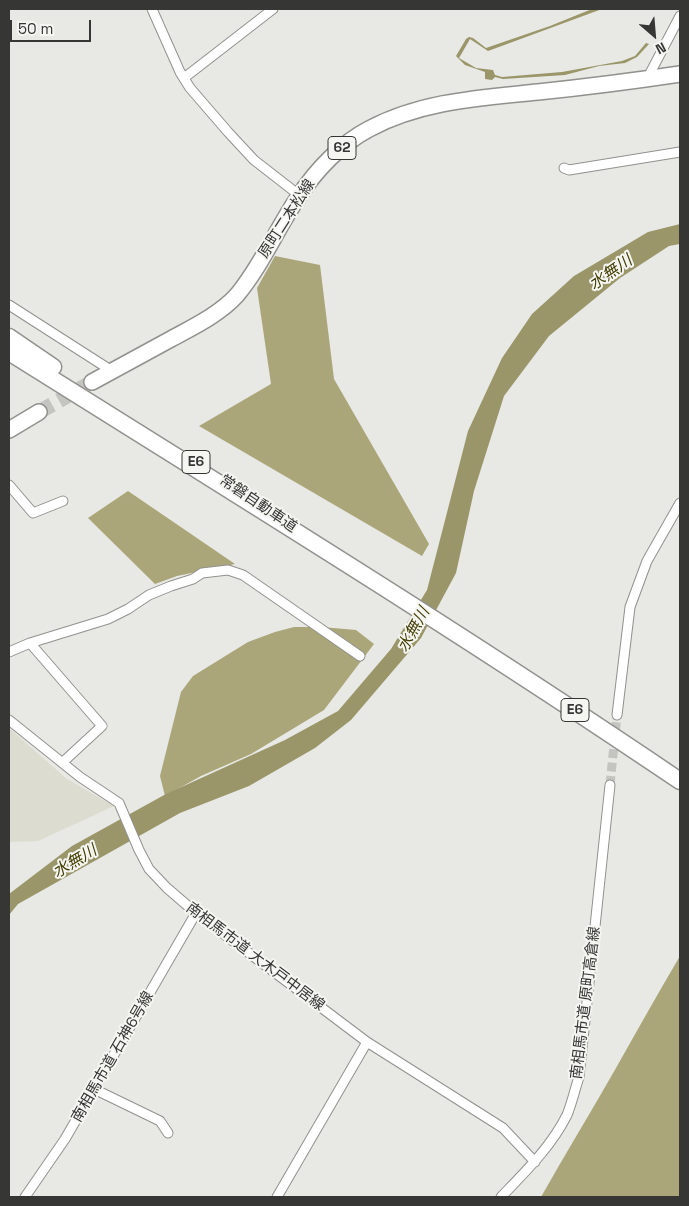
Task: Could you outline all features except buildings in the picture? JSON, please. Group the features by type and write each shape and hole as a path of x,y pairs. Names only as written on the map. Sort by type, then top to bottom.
{"highway":[{"name":"常磐自動車道","path":"9,337 383,587"},
{"name":"常磐自動車道","path":"9,352 468,641 680,781"}],"main road":[{"name":"原町二本松線","path":"92,382 198,324 219,310 235,296 249,279 299,195 322,167 368,129 398,115 427,106 461,100 680,74"},
{"path":"9,430 39,412"}],"street":[{"path":"152,9 190,88 254,160 299,195"},
{"path":"184,78 273,9"},
{"path":"647,79 680,16"},
{"path":"564,168 570,170 680,152"},
{"path":"9,306 112,371"},
{"path":"9,485 33,512 63,501"},
{"path":"617,714 630,607 647,562 680,503"},
{"path":"9,652 30,643 108,619 149,595 193,579 202,573 228,570 243,575 360,656"},
{"path":"30,643 102,726 63,762"},
{"name":"南相馬市道 大木戸中居線","path":"9,720 80,777 118,803 149,869 167,888 196,913 367,1042 503,1128 535,1162"},
{"name":"南相馬市道 原町高倉線","path":"501,1197 535,1162 553,1138 567,1114 579,1077 610,785"},
{"name":"南相馬市道 石神6号線","path":"25,1197 65,1139 196,913"},
{"path":"277,1197 367,1042"},
{"path":"94,1089 160,1121 168,1133"}],"shaded area":[{"path":"275,256 320,265 334,379 429,544 422,556 199,426 271,384 257,288"},
{"path":"128,491 235,564 177,576 155,584 88,518"},
{"path":"294,627 356,630 374,644 324,710 251,754 201,776 165,796 160,776 181,692 193,676 248,642"},
{"path":"9,728 67,779 114,806 38,841 9,842"},
{"path":"680,956 680,1197 541,1197 607,1084"}],"water":[{"path":"592,9 602,9 488,51 470,39 459,58 476,68 493,70 495,75 502,77 562,72 622,61 635,56 646,43 649,44 637,57 625,63 599,66 565,75 503,79 495,77 492,80 485,79 485,72 465,65 456,56 469,37 486,48"},
{"name":"水無川","path":"680,224 680,244 669,246 620,278 549,336 504,396 474,491 456,573 421,638 351,720 315,748 249,786 180,813 18,904 9,915 9,894 72,846 166,794 285,740 338,711 391,649 427,590 468,431 502,358 532,314 574,276 648,232"}],"tunnel":[{"path":"39,412 92,382"},
{"path":"610,785 617,715"}]}
